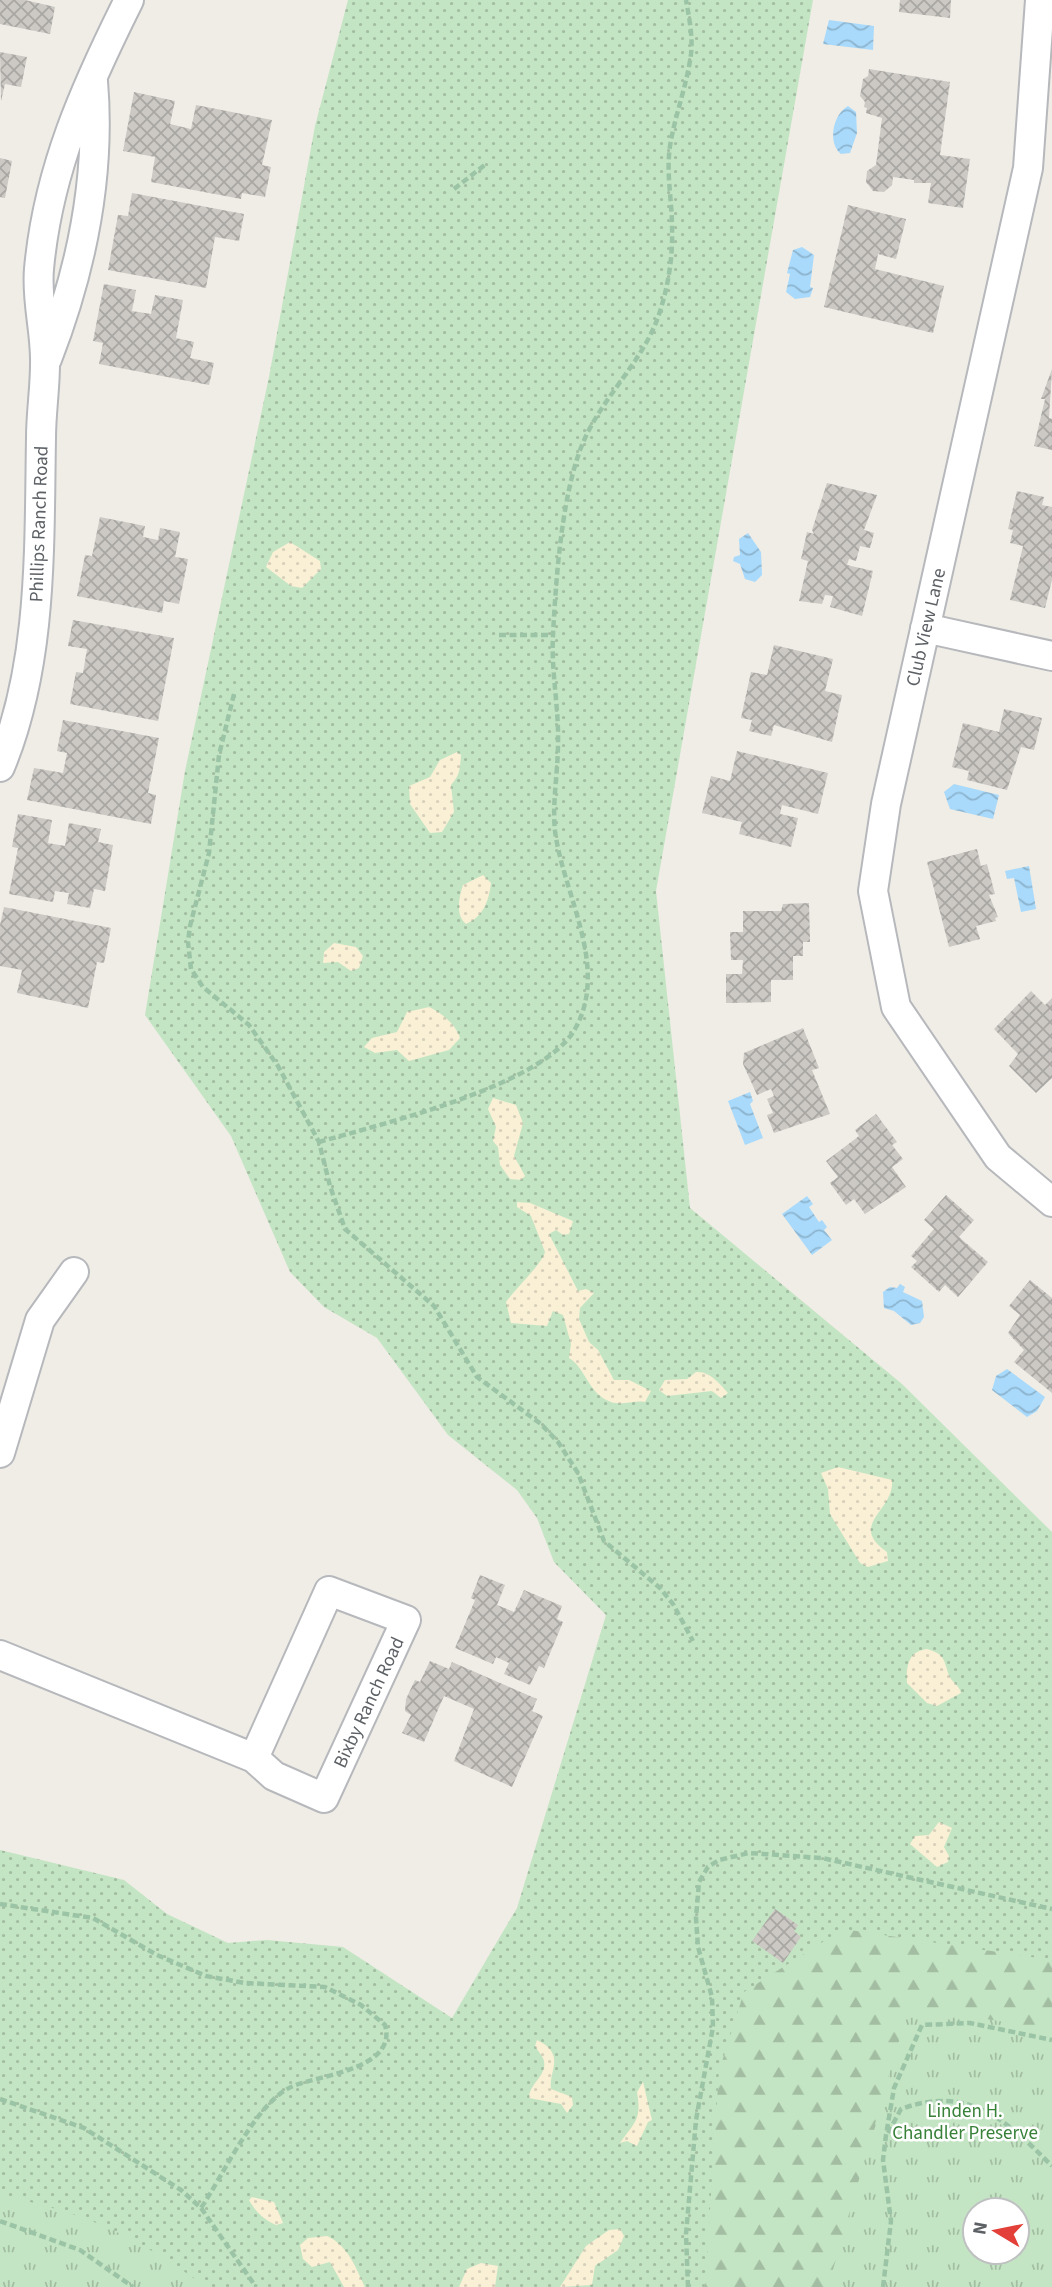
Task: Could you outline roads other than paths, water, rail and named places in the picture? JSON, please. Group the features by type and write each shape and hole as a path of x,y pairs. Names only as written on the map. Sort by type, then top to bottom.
{"street":[{"name":"Phillips Ranch Road","path":"0,767 8,747 32,647 41,553 41,436 46,361 38,298 42,243 54,176 70,125 129,0"},
{"name":"Club View Lane","path":"1040,0 1040,169 925,628 886,804 873,891 896,1007 998,1157 1052,1202"},
{"name":"Phillips Ranch Road","path":"46,361 67,307 88,216 95,163 92,79"},
{"path":"925,628 1052,656"},
{"path":"0,1453 40,1320 74,1272"},
{"name":"Bixby Ranch Road","path":"0,1655 254,1758 261,1768 274,1776 324,1798 407,1620 329,1591 254,1758"}],"water":[{"path":"829,20 874,26 873,50 823,44"},
{"path":"848,106 856,112 857,133 850,153 841,154 834,143 834,129 839,115"},
{"path":"802,247 814,255 810,287 813,288 810,297 795,299 786,292 790,274 787,273 793,250"},
{"path":"748,533 761,552 762,575 755,582 745,579 740,564 733,561 734,557 740,555 739,539"},
{"path":"954,784 999,795 993,819 950,809 944,792"},
{"path":"1029,866 1036,909 1021,912 1014,878 1007,879 1005,871"},
{"path":"750,1092 753,1101 750,1104 763,1138 745,1145 728,1101"},
{"path":"807,1196 813,1204 809,1207 819,1222 822,1220 827,1227 824,1230 832,1240 812,1255 782,1214"},
{"path":"900,1284 905,1287 903,1292 922,1301 924,1317 920,1323 911,1325 894,1311 884,1308 883,1292 890,1287 897,1288"},
{"path":"1007,1369 1045,1397 1037,1411 1027,1417 992,1390 996,1376"}],"park label":[{"name":"Linden H. Chandler Preserve","path":"965,2121"}]}
